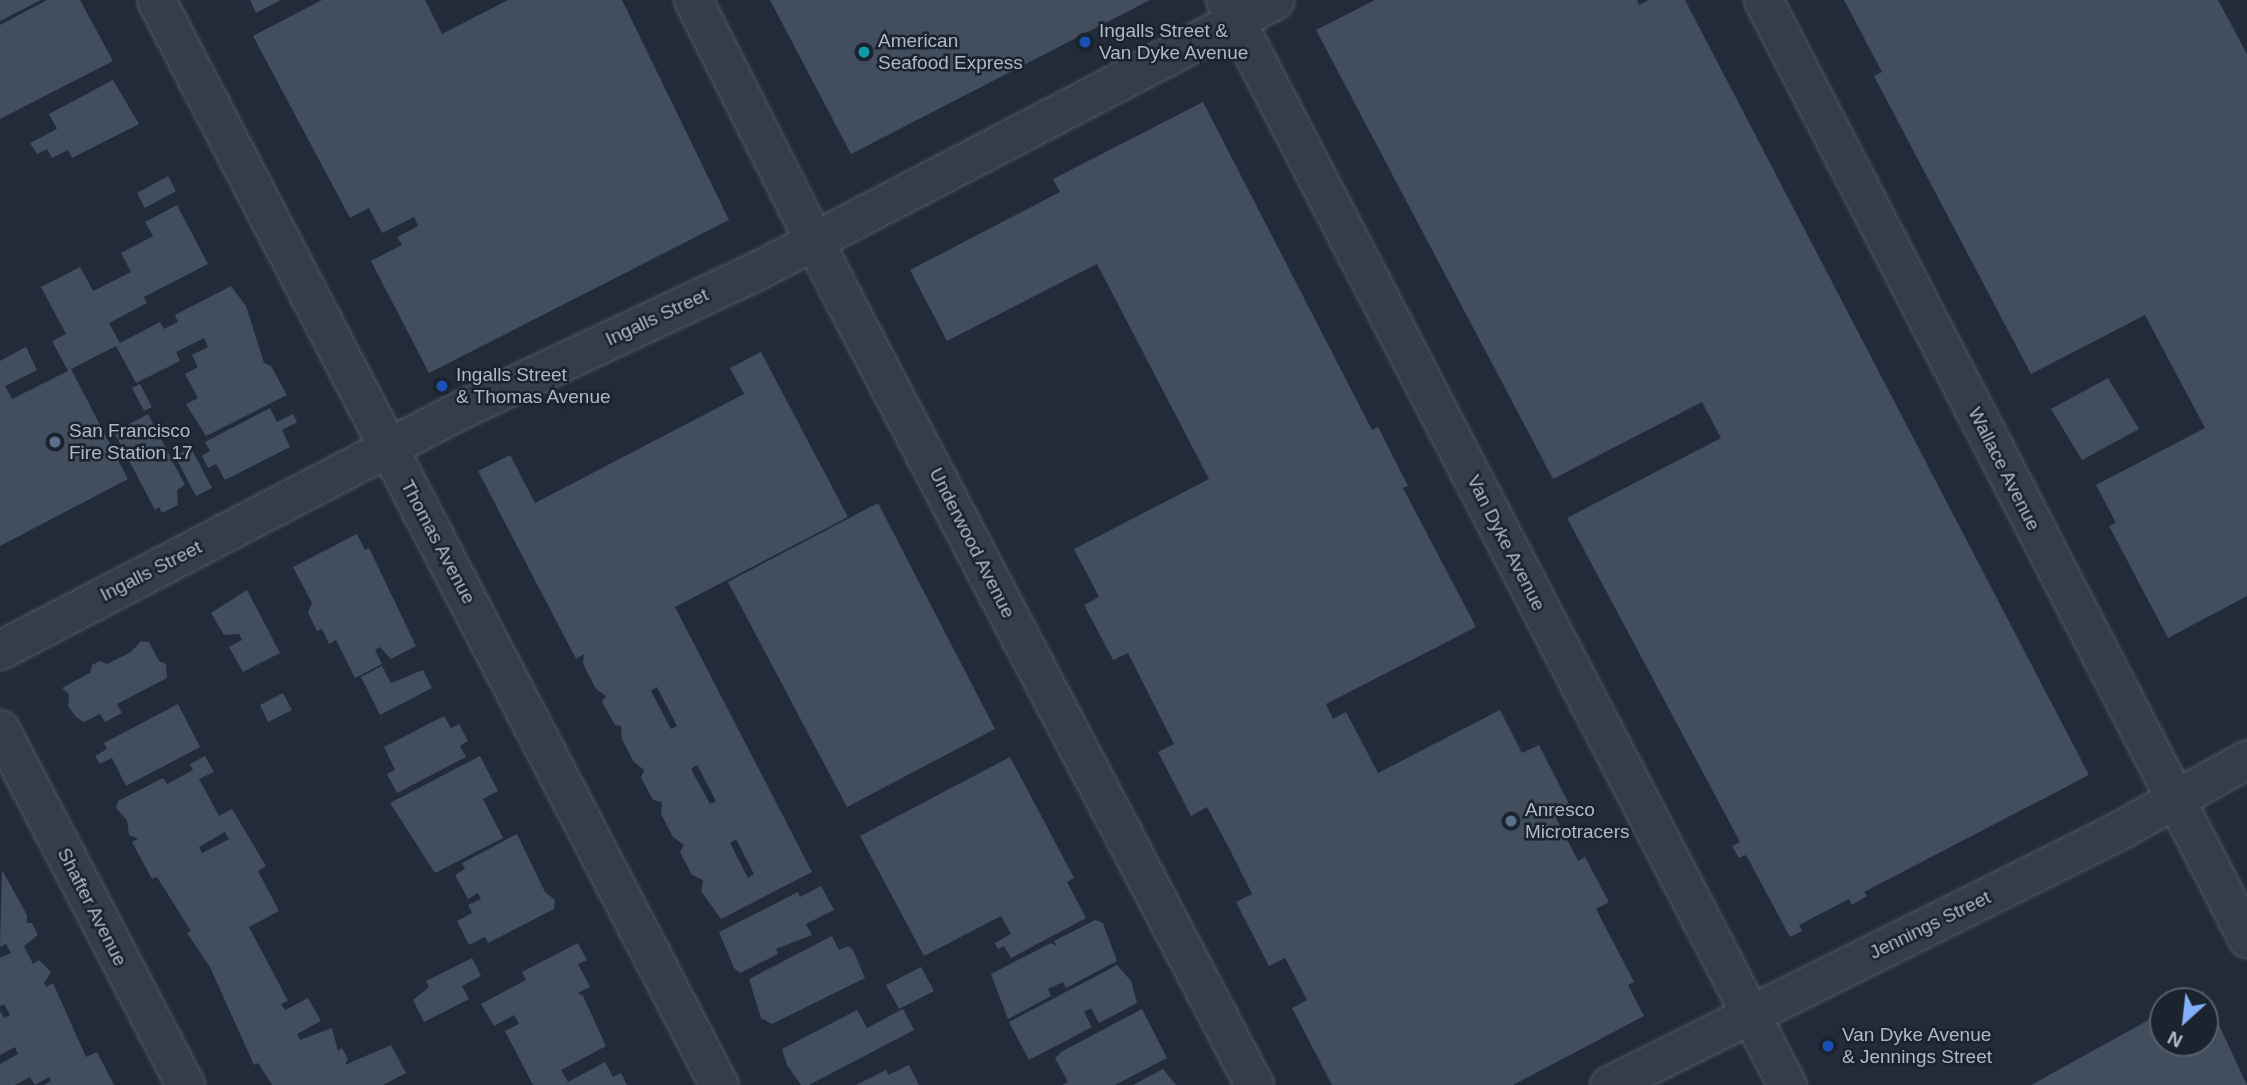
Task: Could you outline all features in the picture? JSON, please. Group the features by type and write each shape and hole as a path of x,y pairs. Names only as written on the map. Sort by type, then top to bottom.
{"street":[{"name":"Thomas Avenue","path":"156,0 719,1085"},
{"name":"Underwood Avenue","path":"692,0 1254,1085"},
{"name":"Ingalls Street","path":"0,650 388,448 814,240 1231,10 1275,0"},
{"name":"Wallace Avenue","path":"1763,0 2247,938"},
{"name":"Van Dyke Avenue","path":"1231,10 1787,1085"},
{"name":"Shafter Avenue","path":"0,729 185,1085"},
{"name":"Jennings Street","path":"1609,1085 2116,832 2247,759"}],"building":[{"path":"0,0 41,0 0,21"},
{"path":"47,0 80,0 113,61 0,119 0,25"},
{"path":"250,0 281,0 256,13"},
{"path":"322,0 425,0 442,34 508,0 622,0 729,220 429,373 371,261 402,245 397,237 418,226 414,217 382,233 369,208 350,218 253,36"},
{"path":"770,0 1150,0 851,154"},
{"path":"1375,0 1637,0 1639,5 1648,0 1685,0 2089,775 1864,892 1867,896 1852,905 1849,899 1799,925 1802,931 1790,937 1746,855 1739,858 1732,846 1740,842 1567,518 1721,438 1702,402 1553,479 1316,30"},
{"path":"1844,0 2218,0 2247,54 2247,596 2168,638 2109,526 2116,523 2096,485 2205,428 2145,315 2031,374 1874,76 1882,72"},
{"path":"113,80 139,124 72,158 68,150 52,158 47,149 37,154 30,143 57,129 49,114"},
{"path":"1203,102 1372,430 1378,427 1408,486 1403,488 1476,627 1326,704 1333,719 1346,712 1378,773 1500,710 1522,753 1539,745 1572,810 1556,818 1578,861 1585,857 1609,902 1596,909 1634,982 1628,985 1644,1016 1513,1085 1332,1085 1292,1008 1307,1000 1285,958 1269,966 1236,902 1252,894 1230,850 1207,807 1191,816 1158,752 1174,744 1128,653 1113,660 1084,605 1099,597 1074,549 1209,479 1097,264 947,341 910,270 1060,192 1053,179"},
{"path":"168,176 176,191 145,208 137,193"},
{"path":"177,205 208,264 144,297 147,303 109,323 120,343 160,322 164,329 178,322 175,315 231,286 246,306 264,363 271,366 287,395 206,436 186,404 198,398 185,374 198,367 192,355 208,347 204,338 176,352 180,361 136,383 116,346 71,369 128,479 0,546 0,361 26,347 37,370 5,386 12,399 68,371 52,341 66,334 41,287 80,267 93,291 131,272 121,253 153,236 145,222"},
{"path":"761,352 848,517 675,607 812,872 721,919 701,891 703,880 692,875 680,852 684,845 673,837 661,814 662,802 653,800 641,778 644,770 633,761 622,739 621,726 615,725 602,702 606,696 596,689 583,664 584,654 576,659 478,471 510,455 535,503 744,394 730,368","holes":["657,687 677,726 671,729 651,691","697,765 716,801 710,804 691,769","736,839 754,874 748,878 730,843"]},
{"path":"2108,378 2139,429 2082,460 2051,409"},
{"path":"140,384 152,407 144,411 132,388"},
{"path":"270,408 277,422 293,414 297,422 282,430 290,447 225,480 216,464 208,468 202,456 210,451 205,442"},
{"path":"148,414 185,485 177,490 178,505 162,513 159,507 155,510 114,432"},
{"path":"191,448 212,488 196,496 175,456"},
{"path":"878,503 995,729 847,807 728,582"},
{"path":"357,534 365,550 369,548 416,646 391,659 380,647 375,650 382,664 355,678 336,640 329,644 322,629 317,631 308,613 312,603 293,567"},
{"path":"247,590 280,653 243,672 229,647 242,640 239,634 224,635 211,613"},
{"path":"141,641 149,642 159,661 166,664 167,678 117,704 122,713 105,722 100,714 84,722 76,717 68,706 69,694 62,688 90,673 92,665 100,661 107,664 131,652"},
{"path":"382,666 391,683 423,670 432,688 380,715 361,677"},
{"path":"283,693 292,710 268,722 260,705"},
{"path":"178,704 200,747 126,786 112,758 100,764 95,756 107,749 104,743"},
{"path":"444,716 451,728 459,724 468,741 460,746 466,757 397,793 387,774 395,770 384,747"},
{"path":"205,756 214,772 199,779 219,816 232,809 266,866 258,871 279,911 249,927 288,1001 281,1004 285,1010 308,998 321,1021 297,1034 300,1040 332,1028 338,1051 342,1048 348,1059 345,1065 391,1045 406,1073 383,1085 272,1085 258,1063 254,1065 210,967 187,933 191,931 157,877 152,879 132,842 138,839 129,835 127,820 116,808 118,801 163,778 167,784 193,770 190,764","holes":["225,832 229,839 202,853 199,847"]},
{"path":"480,756 498,791 483,799 503,838 435,873 390,803"},
{"path":"1010,757 1074,878 1067,882 1086,918 1011,958 1004,946 998,949 995,943 1011,934 1001,916 924,956 860,836"},
{"path":"517,834 545,892 555,900 554,909 488,943 485,937 469,945 457,921 472,913 468,905 481,899 478,893 468,899 455,875 465,869 462,863"},
{"path":"2,870 27,915 27,923 32,923 38,935 24,946 33,964 39,960 51,972 44,983 46,987 53,983 86,1057 97,1052 114,1085 44,1085 51,1081 49,1077 35,1085 30,1077 15,1085 0,1085 0,1064 18,1054 15,1047 0,1055 0,1011 4,1018 10,1015 4,1004 0,1006 0,958 11,953 6,944 0,947"},
{"path":"821,886 834,910 806,924 812,935 776,949 778,954 740,973 734,968 719,932 798,892 800,897"},
{"path":"1095,920 1103,923 1117,961 1066,988 1063,982 1048,989 1051,996 1008,1019 991,974 1051,943 1057,946 1054,941"},
{"path":"832,936 839,950 848,946 853,950 865,978 772,1024 761,1018 749,979"},
{"path":"578,943 587,960 578,964 590,987 578,993 583,996 606,1046 561,1070 568,1082 605,1062 613,1077 621,1073 627,1085 533,1085 505,1031 519,1024 514,1015 494,1026 481,1004 526,980 522,972"},
{"path":"472,958 481,976 462,986 469,999 424,1022 413,1000 429,987 426,981"},
{"path":"1117,965 1131,981 1137,1003 1099,1023 1091,1008 1084,1012 1092,1027 1029,1060 1009,1022"},
{"path":"921,967 934,991 899,1009 886,985"},
{"path":"903,1009 914,1030 809,1085 801,1085 787,1065 782,1049 857,1010 867,1028"},
{"path":"1142,1009 1167,1058 1115,1085 1062,1085 1068,1082 1055,1058 1061,1052"},
{"path":"2149,1020 2149,1057 2219,1057 2219,1025 2247,1085 2031,1085"},
{"path":"909,1065 919,1085 856,1085 886,1070 888,1075"},
{"path":"1163,1069 1176,1085 1133,1085"}],"place":[{"name":"Ingalls Street & Van Dyke Avenue","path":"1085,42"},
{"name":"American Seafood Express","path":"864,52"},
{"name":"Ingalls Street & Thomas Avenue","path":"442,386"},
{"name":"San Francisco Fire Station 17","path":"55,442"},
{"name":"Anresco Microtracers","path":"1511,821"},
{"name":"Van Dyke Avenue & Jennings Street","path":"1828,1046"}]}
